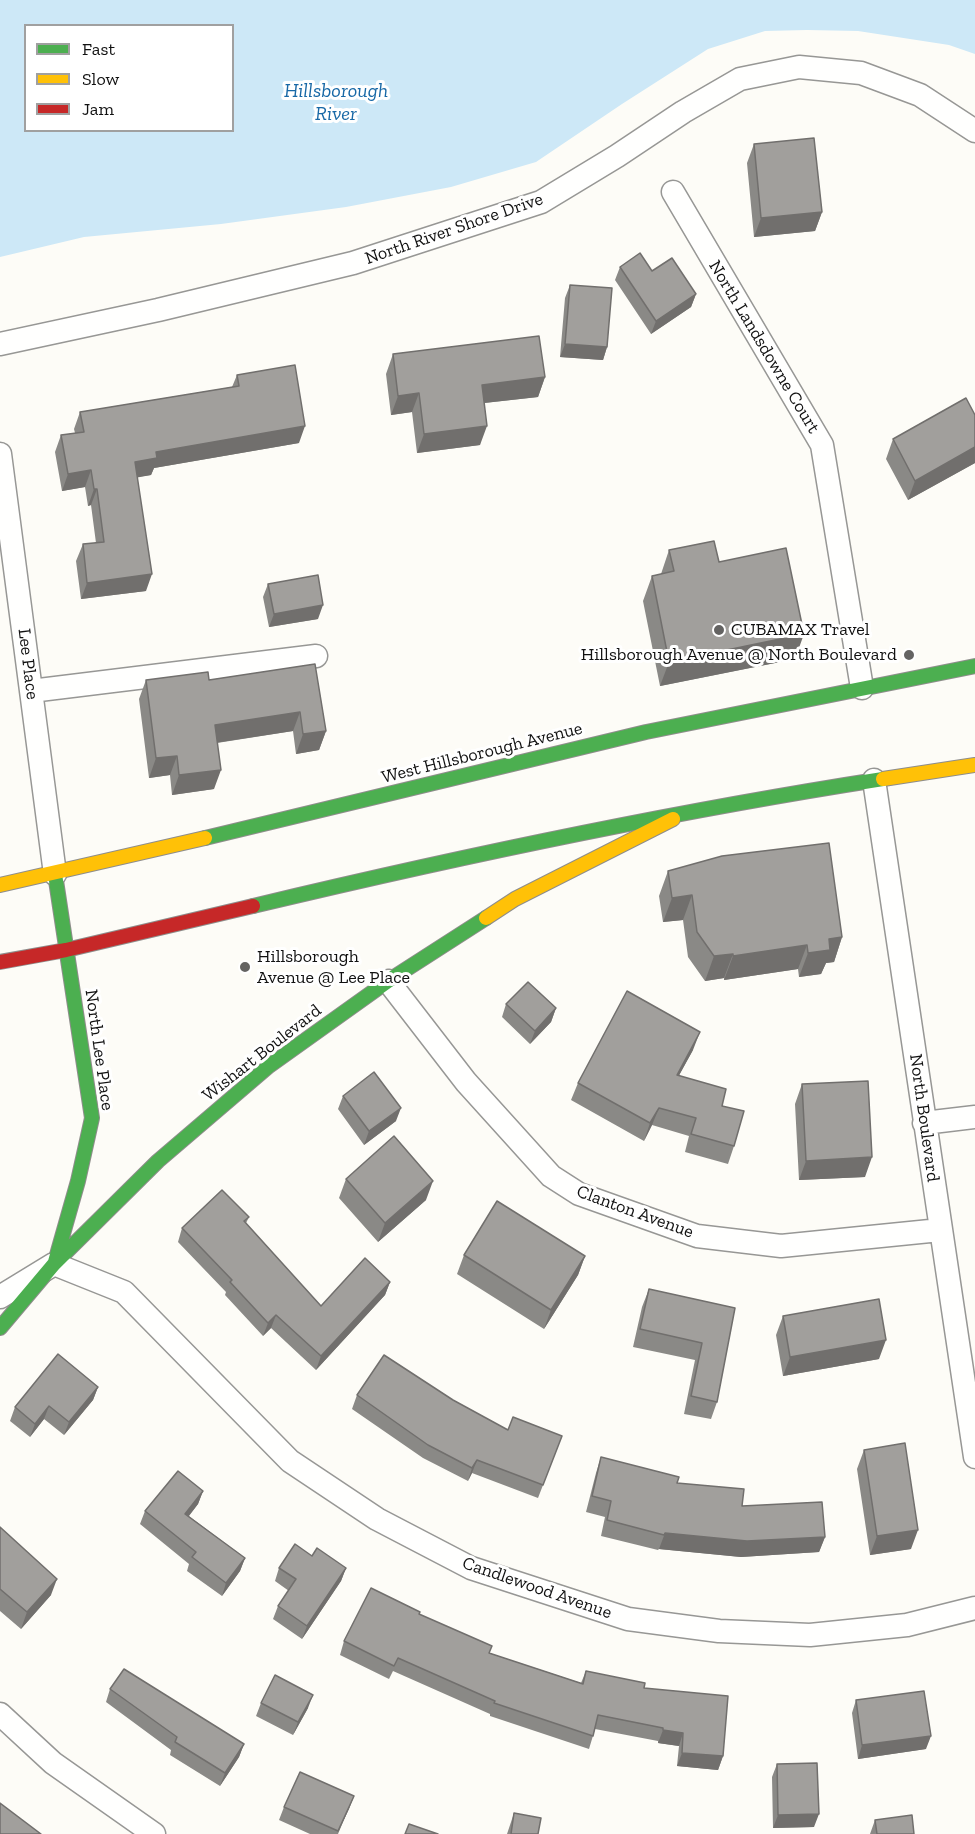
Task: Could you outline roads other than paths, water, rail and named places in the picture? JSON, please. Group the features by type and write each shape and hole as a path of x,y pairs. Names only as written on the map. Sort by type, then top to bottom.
{"main road":[{"name":"West Hillsborough Avenue","path":"0,885 55,874 646,732 975,666"},
{"path":"0,962 66,950 538,841 687,812 975,765"},
{"name":"Wishart Boulevard","path":"0,1328 54,1264 158,1161 269,1066 388,981 515,899 687,812"},
{"name":"North Lee Place","path":"54,1264 78,1181 92,1118 55,874"}],"street":[{"name":"North River Shore Drive","path":"0,344 158,310 353,263 541,202 617,156 683,112 740,80 799,67 861,73 920,94 975,131"},
{"name":"North Landsdowne Court","path":"673,192 822,445 862,688"},
{"name":"Lee Place","path":"0,454 55,874"},
{"path":"31,691 316,656"},
{"name":"North Boulevard","path":"874,780 975,1457"},
{"name":"Clanton Avenue","path":"388,981 466,1082 551,1176 579,1194 697,1236 781,1246 940,1230"},
{"path":"924,1123 975,1117"},
{"path":"0,1298 54,1264"},
{"name":"Candlewood Avenue","path":"54,1264 124,1292 290,1461 377,1519 471,1568 628,1619 719,1631 810,1635 906,1625 975,1608"},
{"path":"0,1714 53,1763 154,1834"}],"water":[{"name":"Hillsborough River","path":"0,0 975,0 975,54 949,45 858,31 765,31 708,49 536,162 451,187 346,207 221,224 84,237 0,257"}],"place":[{"name":"CUBAMAX Travel","path":"719,630"},
{"name":"Hillsborough Avenue @ North Boulevard","path":"909,655"},
{"name":"Hillsborough Avenue @ Lee Place","path":"245,967"}]}
